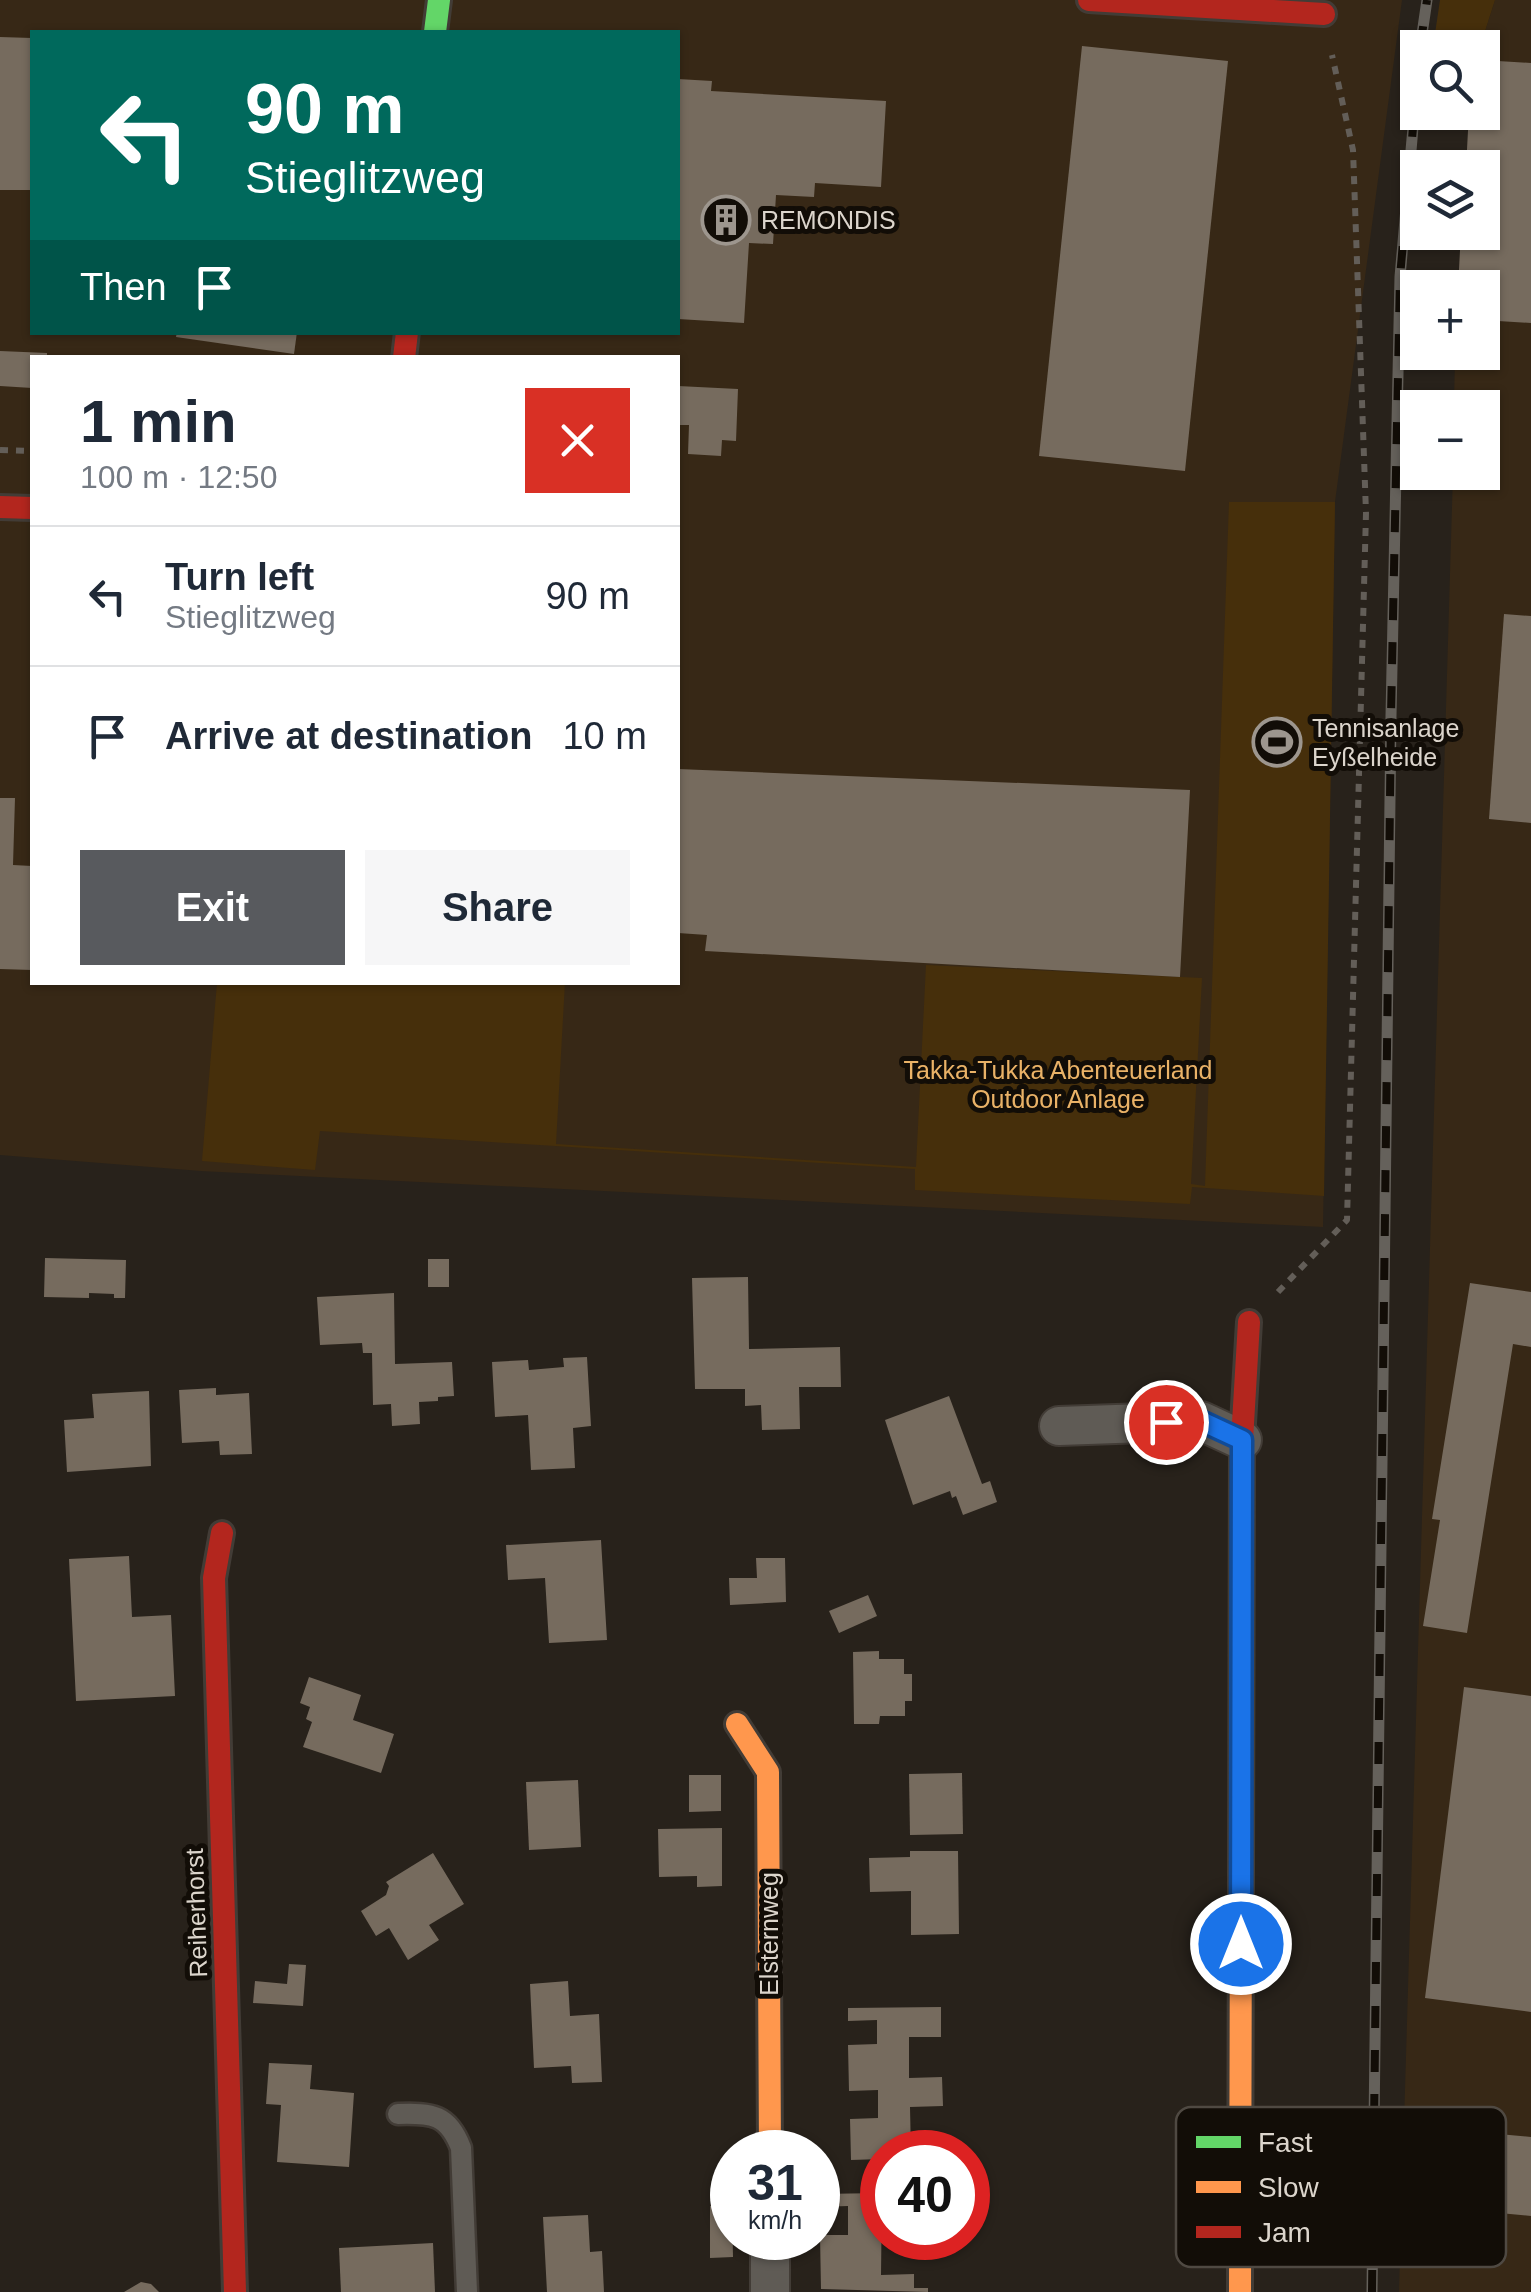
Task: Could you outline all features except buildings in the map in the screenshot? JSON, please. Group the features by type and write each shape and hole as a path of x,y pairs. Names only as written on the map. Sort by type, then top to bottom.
{"street":[{"path":"436,30 438,0"},
{"path":"1089,0 1324,14"},
{"path":"0,507 30,508"},
{"path":"1240,2107 1242,1440 1249,1322"},
{"path":"1059,1426 1201,1421 1242,1440"},
{"name":"Reiherhorst","path":"222,1533 214,1578 235,2292"},
{"name":"Elsternweg","path":"737,1724 768,1772 770,2130"},
{"path":"770,2260 770,2292"},
{"path":"1240,2267 1240,2292"}],"lane":[{"path":"398,2114 425,2114 442,2119 455,2132 462,2148 467,2292"}],"path":[{"path":"1249,1322 1347,1220 1366,513 1353,150 1324,14"},
{"path":"0,450 30,451"}],"shaded area":[{"path":"0,0 1402,0 1335,502 1323,1227 201,1171 0,1155"},
{"path":"1495,0 1531,0 1531,2292 1399,2292 1400,2267 1506,2267 1506,2107 1404,2107 1452,490 1500,490 1500,390 1454,390 1455,370 1500,370 1500,270 1460,270 1461,250 1500,250 1500,150 1481,150 1481,130 1500,130 1500,30 1485,30"}],"green space":[{"path":"1440,0 1495,0 1485,30 1436,30"},
{"name":"Tennisanlage Eyßelheide","path":"1229,502 1335,502 1324,1196 1192,1187 1190,1204 915,1190 915,1169 320,1131 315,1170 202,1161 217,985 565,985 556,1144 916,1167 926,965 1202,978 1191,1184 1205,1186"}],"railway":[{"path":"1423,30 1427,0"},
{"path":"1374,2107 1391,716 1400,277 1413,130"},
{"path":"1372,2267 1372,2292"}],"traffic: fast":[{"path":"435,30 439,0"}],"traffic: slow":[{"path":"737,1724 768,1772 770,2130"},
{"path":"1240,2107 1241,1876"},
{"path":"1240,2267 1240,2292"}],"traffic: jam":[{"path":"1089,0 1324,14"},
{"path":"404,355 407,335"},
{"path":"0,507 30,508"},
{"path":"1241,1876 1242,1440 1249,1322"},
{"path":"222,1533 214,1578 235,2292"}],"place":[{"name":"REMONDIS","path":"726,220"},
{"name":"Tennisanlage Eyßelheide","path":"1277,742"}],"route":[{"path":"1166,1422 1201,1421 1242,1440 1241,1944"}],"park label":[{"name":"Takka-Tukka Abenteuerland Outdoor Anlage","path":"1058,1084"}]}
